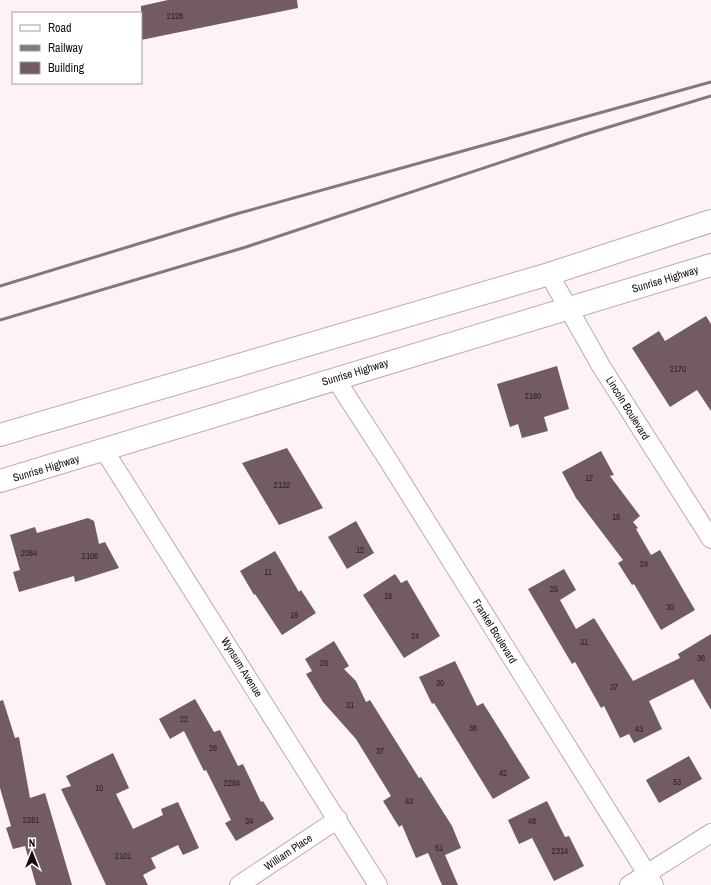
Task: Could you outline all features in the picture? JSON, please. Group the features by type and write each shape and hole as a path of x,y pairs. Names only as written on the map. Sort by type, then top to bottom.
{"highway":[{"path":"0,435 549,274 711,221"},
{"name":"Sunrise Highway","path":"0,481 711,265"}],"street":[{"name":"Lincoln Boulevard","path":"549,274 601,366 711,539"},
{"name":"Frankel Boulevard","path":"335,378 385,455 650,879"},
{"name":"Wynsum Avenue","path":"104,450 338,819 378,885"},
{"name":"William Place","path":"239,885 338,819"},
{"path":"629,885 650,879 711,833"}],"building":[{"path":"168,0 297,0 298,8 142,40 141,6"},
{"path":"706,316 711,324 711,411 697,390 670,407 632,348 659,331 665,341"},
{"path":"557,366 569,409 544,417 548,431 522,438 518,424 510,427 497,384"},
{"path":"287,448 323,508 279,525 242,463"},
{"path":"601,451 614,475 610,476 640,516 633,522 638,528 636,529 651,555 660,550 695,610 661,630 634,584 632,585 618,563 623,560 576,498 562,472"},
{"path":"88,518 94,521 99,544 105,542 119,568 75,582 74,576 19,592 13,572 20,570 10,535 35,527 37,533"},
{"path":"356,521 374,553 347,569 328,537"},
{"path":"275,551 299,592 301,590 316,613 282,635 255,594 254,595 240,571"},
{"path":"564,569 576,590 560,600 576,629 594,618 633,681 680,658 678,654 711,634 711,710 693,679 649,701 662,729 634,743 629,734 620,738 604,706 601,708 575,662 572,664 528,589"},
{"path":"395,574 401,583 407,580 440,636 404,658 363,595"},
{"path":"334,641 349,666 344,669 356,681 366,702 370,700 419,778 421,777 452,826 461,848 445,855 458,885 442,885 428,853 416,858 402,825 399,827 383,801 391,796 356,739 323,702 306,674 312,671 305,659"},
{"path":"455,661 477,706 483,703 530,778 493,799 434,703 432,704 419,677"},
{"path":"195,699 214,732 220,730 238,766 243,764 261,802 263,801 274,819 236,841 225,823 231,820 206,770 204,771 184,731 170,739 159,719"},
{"path":"3,700 15,738 19,737 30,798 45,793 72,885 36,885 25,846 13,849 6,828 11,826 0,788 0,701"},
{"path":"113,753 129,788 116,794 133,829 163,815 161,809 178,802 199,848 183,855 178,845 151,858 156,868 143,875 148,885 106,885 61,789 71,786 66,776"},
{"path":"689,756 702,779 659,803 646,780"},
{"path":"547,801 565,837 569,836 584,866 554,881 532,838 519,844 508,820"}],"railway":[{"path":"0,286 236,214 711,82"},
{"path":"0,320 246,247 586,134 711,96"}]}
